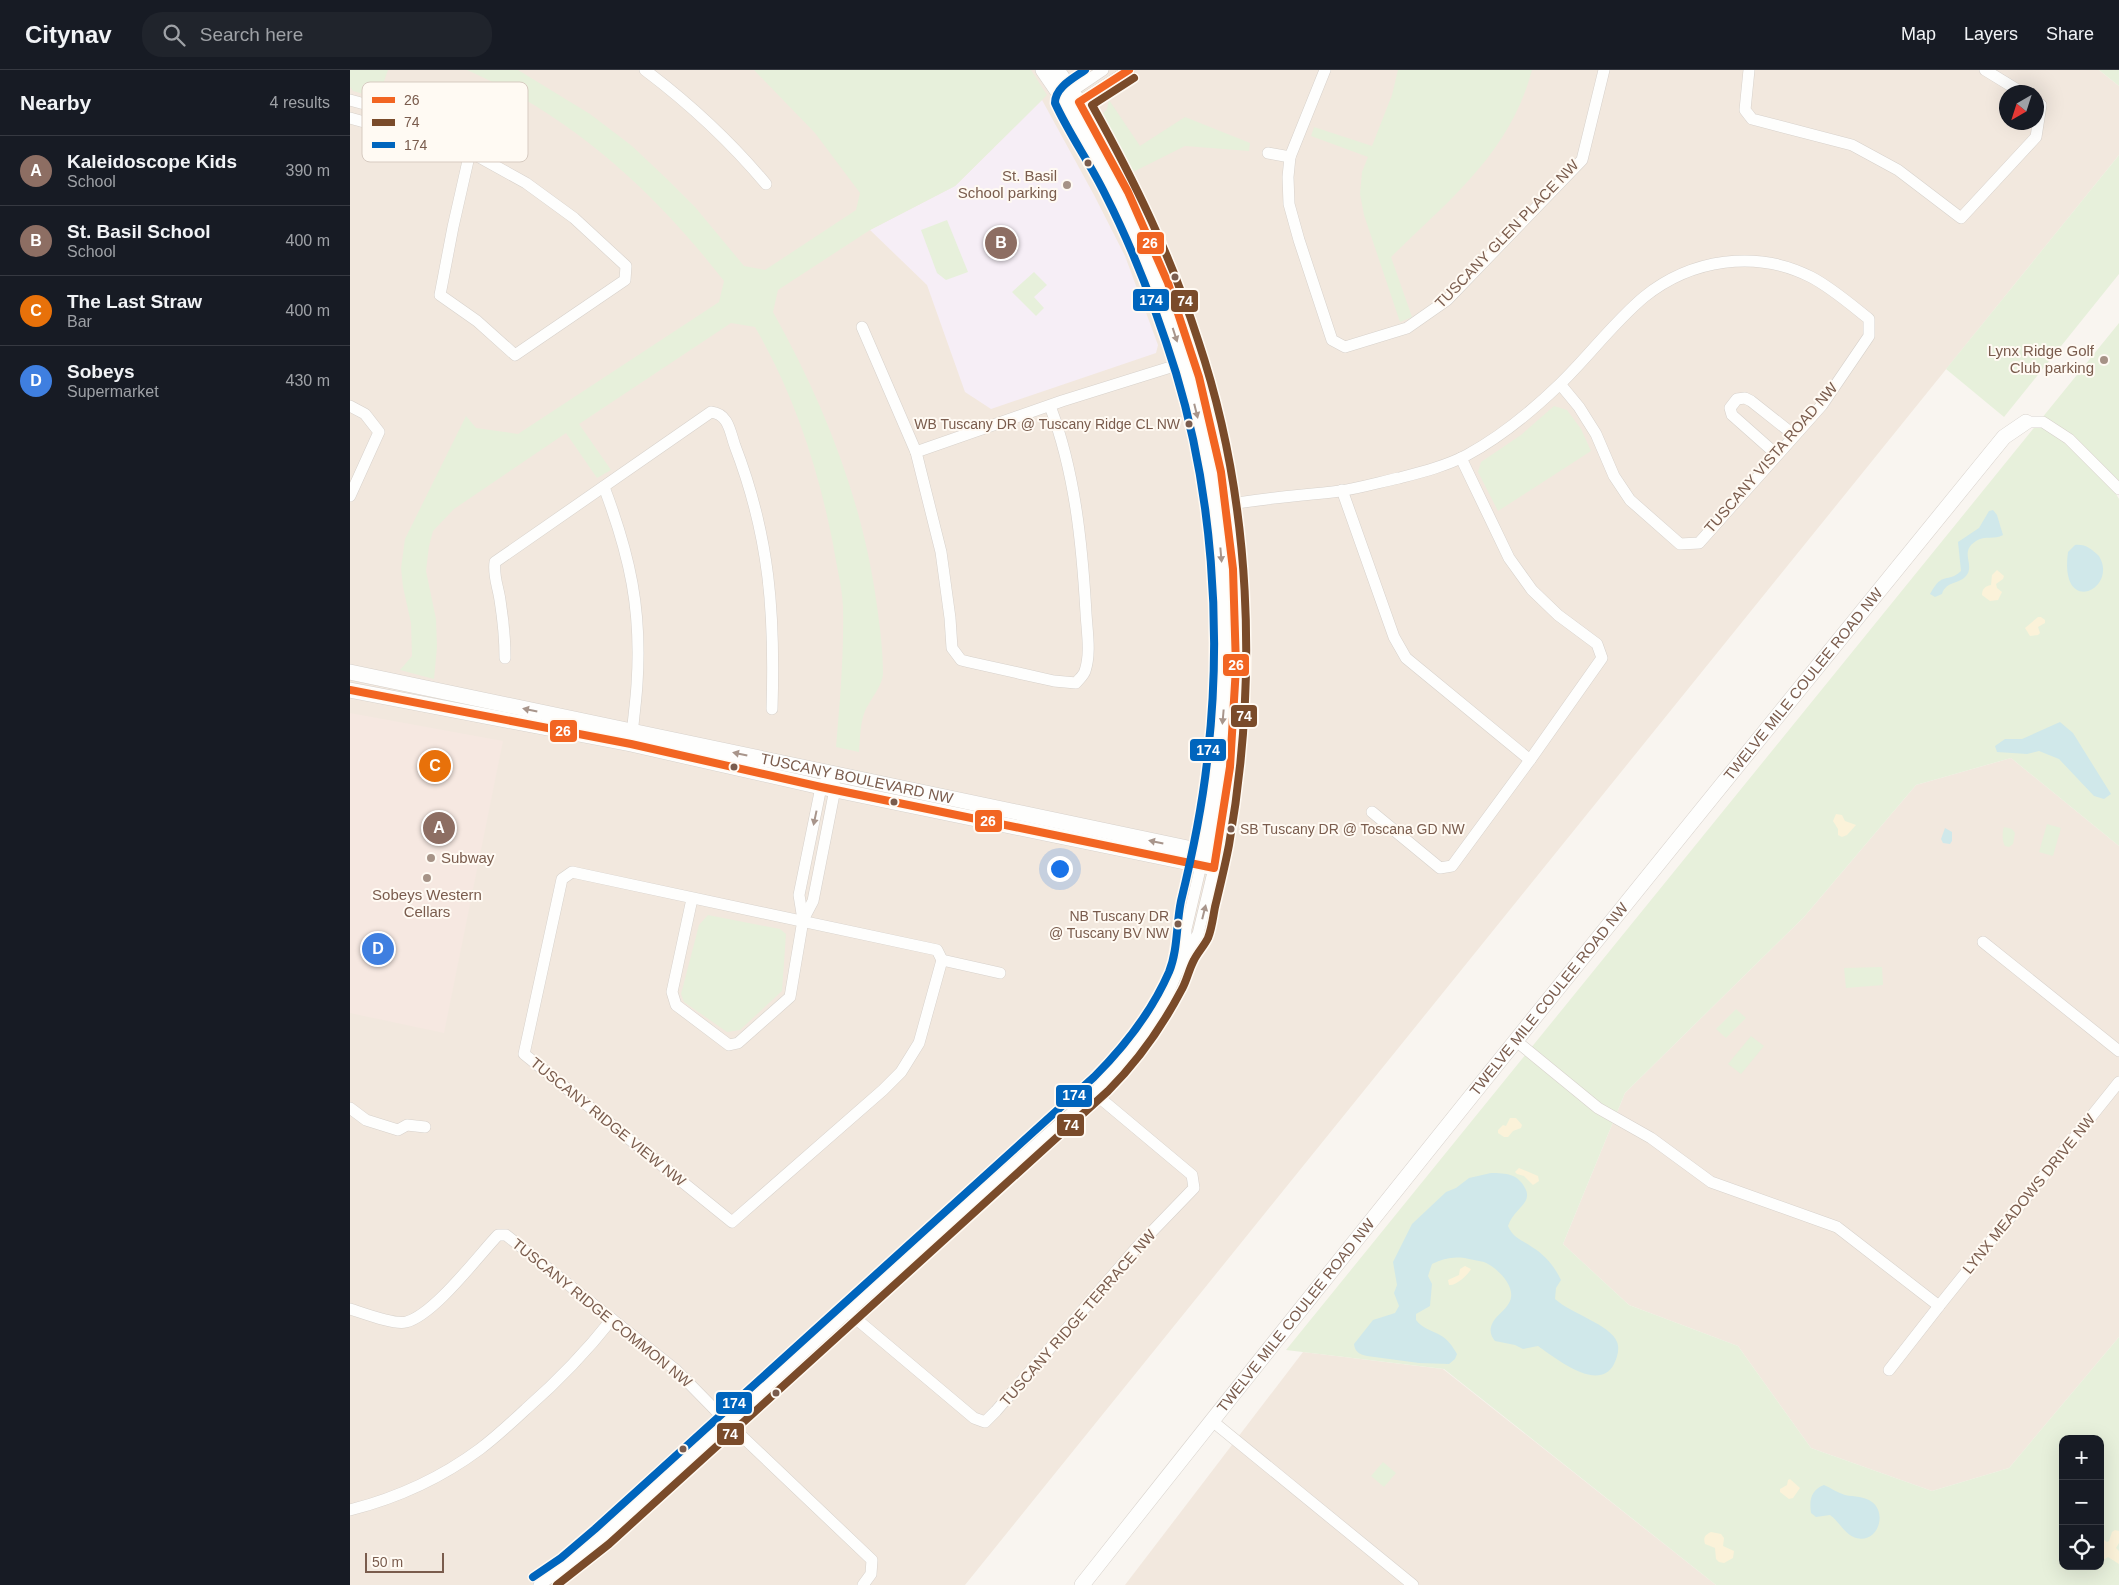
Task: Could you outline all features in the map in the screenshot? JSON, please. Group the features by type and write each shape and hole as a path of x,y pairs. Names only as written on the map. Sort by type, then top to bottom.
{"street":[{"path":"645,70 706,120 746,160 766,184"},
{"path":"1043,70 1072,98"},
{"path":"539,1585 567,1566 602,1537 848,1312 1094,1092 1140,1039 1164,1000 1185,954 1186,929 1209,860 1225,673 1221,506 1211,424 1189,361 1167,278 1139,212 1104,146 1072,98 1057,70"},
{"path":"1072,98 1103,70"},
{"path":"1072,98 1129,70"},
{"name":"TUSCANY GLEN PLACE NW","path":"1325,70 1290,156 1288,177 1289,204 1332,340 1345,347 1407,328 1447,300 1582,160 1604,70"},
{"path":"1749,70 1745,110 1752,119 1852,145 1898,170 1960,218 2036,137 2037,130"},
{"path":"1986,70 2010,85"},
{"path":"1268,153 1290,156"},
{"path":"468,162 440,295 477,321 514,355 624,280 626,266 574,218 526,183 488,162"},
{"name":"TUSCANY VISTA ROAD NW","path":"1221,506 1342,490 1421,472 1461,458 1493,440 1524,417 1560,384 1644,297 1666,282 1688,271 1733,260 1758,261 1784,267 1811,277 1841,297 1869,320 1869,336 1822,404 1699,543 1680,544 1630,500 1614,476 1596,434 1579,407 1560,384"},
{"path":"862,327 916,452 941,552 952,648 961,660 1054,681 1076,683 1085,673 1089,654 1081,541 1074,494 1061,436 1050,406"},
{"path":"916,452 1189,361"},
{"path":"1776,454 1732,416 1730,408 1737,399 1745,398 1751,401 1794,435"},
{"path":"350,406 365,414 379,432 350,496"},
{"path":"506,658 498,586 493,574 495,562 711,412 718,413 726,418 745,471 755,505 769,573 774,648 772,709"},
{"path":"2026,422 2043,422 2069,440 2119,488"},
{"name":"TWELVE MILE COULEE ROAD NW","path":"1082,1585 1515,1040 2004,437 2026,422"},
{"path":"1372,812 1440,868 1452,866 1602,658 1597,644 1558,615 1532,590 1509,558 1461,458"},
{"path":"604,487 621,531 634,585 637,612 637,684 632,738"},
{"path":"1342,490 1394,637 1406,658 1530,760"},
{"name":"TUSCANY BOULEVARD NW","path":"350,672 632,738 828,788 1209,860"},
{"name":"TUSCANY BOULEVARD NW","path":"350,690 831,773 1209,860"},
{"path":"692,899 672,992 676,1005 729,1045 738,1043 790,997 802,920 799,895 831,773"},
{"name":"TUSCANY RIDGE VIEW NW","path":"942,960 919,1043 901,1072 883,1090 732,1222 524,1054 562,879 572,872 936,950 942,960 1000,973"},
{"path":"1983,942 2119,1051"},
{"path":"1515,1040 1598,1108 1651,1138 1711,1182 1837,1227 1939,1306"},
{"name":"LYNX MEADOWS DRIVE NW","path":"1890,1370 2119,1082"},
{"name":"TUSCANY RIDGE TERRACE NW","path":"848,1312 974,1418 985,1422 1138,1246 1194,1188 1192,1175 1094,1092"},
{"path":"350,1108 366,1120 398,1130 407,1125 425,1127"},
{"name":"TUSCANY RIDGE COMMON NW","path":"350,1309 405,1322 418,1316 458,1280 498,1235 506,1235 676,1370 728,1423 872,1560 871,1574 863,1585"},
{"path":"350,1510 377,1503 425,1483 482,1448 566,1373 612,1318"},
{"path":"1212,1420 1413,1585"}],"shaded area":[{"path":"350,70 2099,70 2119,86 2119,155 965,1585 350,1585"},
{"path":"1042,100 1125,256 1158,345 1156,353 991,409 965,392 927,285 870,230 955,186"},
{"path":"350,713 503,741 444,1033 350,1013"},
{"path":"2011,758 2119,846 2119,1337 2009,1468 1932,1491 1811,1448 1738,1346 1629,1305 1563,1244 1625,1093 1804,917 1916,785"},
{"path":"1303,1352 1443,1369 1716,1585 1125,1585"}],"green space":[{"path":"350,70 388,70 384,82 362,82 362,94 353,91 350,87"},
{"path":"467,70 518,70 590,114 632,146 669,181 695,207 744,266 765,270 856,210 860,193 815,133 754,70 1031,70 1047,95 955,186 870,230 778,290 773,312 792,346 825,417 851,491 871,567 880,631 883,673 879,687 863,716 859,752 836,747 842,660 843,607 827,515 812,459 793,405 782,378 755,327 731,323 579,424 611,470 597,478 566,433 454,509 433,531 426,571 436,619 437,647 434,679 400,670 412,656 411,623 401,568 405,539 466,416 476,428 518,434 719,302 724,281 697,248 640,187 576,133 528,102 528,82 491,82"},
{"path":"1398,70 1532,70 1522,99 1509,126 1493,150 1456,194 1391,257 1412,317 1400,322 1364,215 1360,194 1362,172 1368,157 1311,136 1314,127 1372,146 1392,95"},
{"path":"2099,70 2119,70 2119,86"},
{"path":"1109,100 1140,146 1185,117 1250,143 1249,151 1185,146 1129,174 1099,118 1107,109"},
{"path":"2119,155 2119,274 2004,417 1946,369"},
{"path":"947,220 968,272 946,280 937,273 921,230"},
{"path":"1034,272 1047,285 1034,297 1044,308 1036,316 1012,292"},
{"path":"2119,323 2119,491 2116,494 2119,499 2119,846 2011,758 1916,785 1804,917 1625,1093 1563,1244 1629,1305 1738,1346 1811,1448 1932,1491 2009,1468 2119,1337 2119,1585 1716,1585 1444,1369 1286,1350"},
{"path":"1554,406 1567,410 1581,429 1591,451 1498,511 1478,472 1481,462 1521,435"},
{"path":"2047,824 2061,828 2053,856 2039,852"},
{"path":"2004,827 2012,829 2015,833 2013,844 2009,847 2005,846 2003,842"},
{"path":"708,915 780,929 786,934 782,991 740,1030 727,1032 684,1002 681,994 699,925"},
{"path":"1882,967 1883,985 1846,988 1844,968"},
{"path":"1736,1009 1746,1018 1726,1038 1716,1029"},
{"path":"1751,1036 1764,1046 1741,1074 1728,1064"},
{"path":"1383,1462 1396,1473 1384,1487 1371,1476"}],"sand":[{"path":"1997,570 2004,576 1996,584 1997,588 2002,592 1998,600 1990,601 1982,593 1984,588 1991,585 1992,575"},
{"path":"2038,617 2045,620 2045,623 2038,627 2040,633 2038,635 2030,636 2025,628"},
{"path":"1836,814 1842,815 1845,821 1856,825 1847,835 1842,837 1838,835 1838,829 1833,821"},
{"path":"1510,1118 1516,1118 1522,1125 1521,1128 1513,1131 1508,1137 1504,1137 1498,1133 1498,1130 1503,1125 1506,1126"},
{"path":"1519,1168 1538,1176 1539,1181 1533,1185 1524,1176 1515,1172"},
{"path":"1465,1266 1471,1269 1458,1282 1449,1285 1448,1280 1459,1275 1460,1269"},
{"path":"1790,1479 1800,1488 1793,1498 1789,1499 1780,1492 1780,1489 1787,1485"},
{"path":"2115,1530 2119,1531 2119,1543 2116,1548 2119,1551 2119,1564 2108,1557 2104,1560 2104,1540 2109,1541 2112,1532"},
{"path":"1711,1532 1721,1534 1724,1538 1723,1546 1734,1551 1733,1558 1724,1563 1716,1559 1715,1548 1704,1542 1705,1536"}],"water":[{"path":"1993,510 1997,515 2003,535 1979,539 1971,545 1968,553 1969,569 1965,577 1947,586 1942,594 1935,597 1930,594 1938,582 1952,577 1961,571 1958,542 1979,528 1989,511"},
{"path":"2075,545 2085,546 2093,551 2099,556 2103,568 2101,579 2096,587 2088,591 2079,591 2072,585 2068,572 2068,552"},
{"path":"2060,722 2073,733 2111,794 2104,799 2094,796 2059,759 2039,751 2027,754 1997,752 1995,746 2005,739 2022,739"},
{"path":"1945,828 1952,832 1950,844 1943,843 1941,839"},
{"path":"1491,1173 1511,1175 1519,1180 1525,1188 1526,1200 1508,1226 1515,1236 1541,1253 1556,1270 1561,1280 1556,1288 1555,1299 1607,1330 1617,1342 1616,1359 1607,1372 1598,1375 1588,1374 1565,1364 1538,1346 1523,1349 1515,1345 1495,1341 1492,1337 1491,1327 1495,1318 1509,1303 1511,1291 1509,1285 1495,1269 1484,1262 1464,1258 1450,1258 1432,1264 1428,1276 1432,1284 1430,1306 1416,1314 1416,1320 1421,1325 1450,1343 1457,1354 1455,1359 1449,1364 1419,1363 1367,1356 1356,1351 1354,1344 1373,1320 1395,1313 1399,1306 1394,1293 1397,1285 1393,1262 1412,1224 1446,1192 1456,1188 1469,1178"},
{"path":"1824,1485 1845,1495 1869,1500 1877,1507 1880,1520 1878,1527 1870,1537 1856,1538 1849,1534 1830,1515 1816,1517 1811,1513 1810,1504 1812,1496 1816,1490"}],"transit line":[{"name":"174","path":"533,1577 561,1558 595,1529 1094,1077 1116,1053 1146,1014 1172,964 1179,910 1200,809 1208,753 1214,658 1211,561 1206,513 1188,418 1161,327 1116,216 1055,103 1058,92 1085,70"},
{"name":"26","path":"350,690 631,744 821,787 1214,868 1230,767 1236,667 1233,569 1221,472 1199,377 1168,283 1128,192 1079,102 1129,70"},
{"name":"74","path":"557,1585 609,1544 1108,1091 1139,1056 1158,1030 1182,989 1196,957 1208,938 1229,845 1238,782 1244,719 1245,591 1230,463 1216,401 1198,340 1176,279 1151,220 1123,162 1092,105 1134,78"}],"place":[{"name":"St. Basil School parking","path":"1067,185"},
{"name":"St. Basil School","path":"1001,243"},
{"name":"Lynx Ridge Golf Club parking","path":"2104,360"},
{"name":"WB Tuscany DR @ Tuscany Ridge CL NW","path":"1189,424"},
{"name":"The Last Straw","path":"435,766"},
{"name":"Kaleidoscope Kids","path":"439,828"},
{"name":"SB Tuscany DR @ Toscana GD NW","path":"1231,829"},
{"name":"Subway","path":"431,858"},
{"name":"Sobeys Western Cellars","path":"427,878"},
{"name":"NB Tuscany DR @ Tuscany BV NW","path":"1178,924"},
{"name":"Sobeys","path":"378,949"}]}
